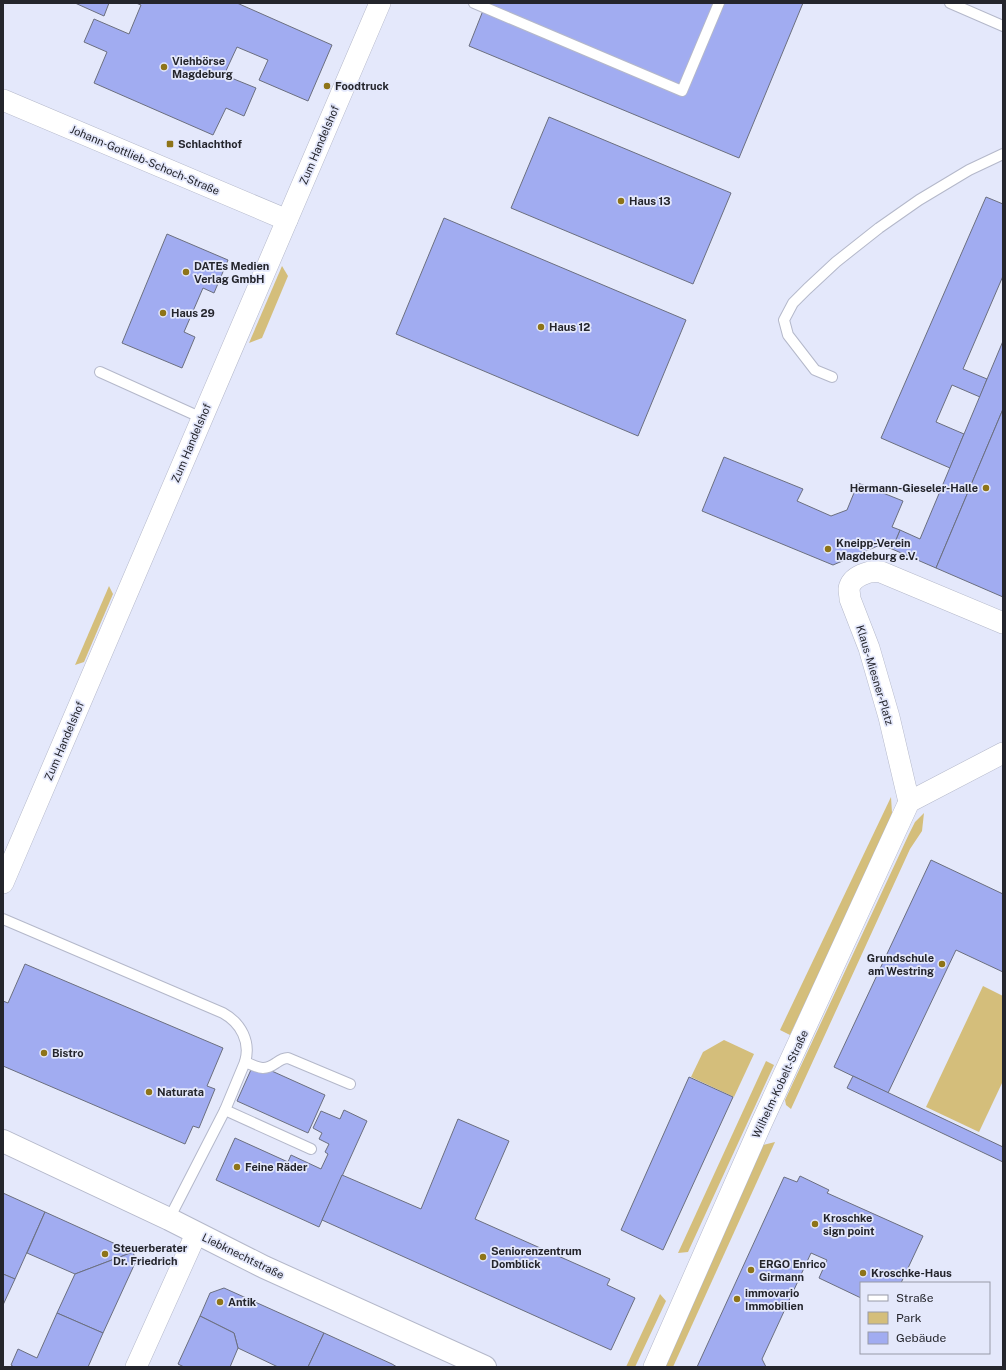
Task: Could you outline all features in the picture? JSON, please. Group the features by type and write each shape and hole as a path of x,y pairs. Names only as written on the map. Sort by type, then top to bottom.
{"main road":[{"name":"Liebknechtstraße","path":"3,1141 169,1219 196,1234 264,1267 485,1367"}],"street":[{"name":"Zum Handelshof","path":"3,883 380,3"},
{"name":"Johann-Gottlieb-Schoch-Straße","path":"3,100 287,220"},
{"name":"Klaus-Miesner-Platz","path":"909,802 889,717 869,648 850,599 850,586 854,580 866,573 881,572 1003,623"},
{"path":"909,802 1003,753"},
{"name":"Wilhelm-Kobelt-Straße","path":"654,1367 762,1122 909,802"},
{"path":"136,1367 196,1234"}],"lane":[{"path":"474,3 682,90 719,3"},
{"path":"950,3 1003,26"},
{"path":"832,377 815,370 788,335 784,320 793,303 836,262 884,224 918,200 969,170 1003,154"},
{"path":"100,372 202,418"},
{"path":"3,919 223,1013 237,1024 242,1032 246,1044 245,1062 225,1110 169,1219"},
{"path":"245,1062 261,1068 267,1068 283,1058 288,1058 350,1084"},
{"path":"225,1110 312,1149"}],"green space":[{"path":"282,266 288,276 262,338 249,343"},
{"path":"109,586 113,594 84,662 75,665"},
{"path":"891,797 892,813 888,828 790,1035 780,1030"},
{"path":"924,813 922,831 910,849 791,1109 786,1105 785,1100 909,834 915,822"},
{"path":"983,986 1003,996 1003,1081 979,1132 926,1107"},
{"path":"724,1040 754,1054 734,1097 691,1077 703,1052"},
{"path":"766,1061 774,1065 688,1252 678,1253"},
{"path":"775,1142 673,1367 662,1367 763,1145"},
{"path":"660,1294 666,1301 635,1367 626,1367"}],"building":[{"path":"75,3 109,3 104,16"},
{"name":"Viehbörse Magdeburg","path":"136,3 237,3 332,45 308,101 259,80 268,60 237,47 224,75 256,88 244,116 226,108 213,135 94,83 107,52 84,42 94,19 129,34 141,5"},
{"path":"486,3 803,3 739,158 469,46"},
{"name":"Haus 13","path":"549,117 731,193 693,284 511,208"},
{"path":"986,197 1003,204 1003,276 963,369 987,379 980,397 952,385 936,422 964,434 950,468 881,438"},
{"name":"Haus 12","path":"444,218 686,320 638,436 396,334"},
{"name":"Haus 29","path":"167,234 228,260 214,293 203,288 184,332 195,337 182,368 122,343"},
{"path":"1003,341 1003,409 936,568 892,549 900,530 920,539"},
{"name":"Hermann-Gieseler-Halle","path":"1003,409 1003,597 936,568"},
{"path":"724,457 803,489 797,501 831,516 847,510 858,483 903,501 892,527 900,530 892,549 880,545 833,565 702,511"},
{"path":"931,860 1003,894 1003,972 956,950 888,1093 834,1067"},
{"path":"25,964 223,1048 207,1086 215,1089 199,1128 193,1126 185,1144 3,1066 3,1001 8,1003"},
{"path":"254,1063 325,1095 308,1133 237,1101"},
{"path":"853,1076 1003,1147 1003,1162 847,1088"},
{"path":"689,1077 733,1097 663,1250 621,1230"},
{"path":"344,1110 367,1121 319,1227 216,1180 235,1138 288,1162 291,1155 321,1169 328,1154 325,1152 329,1144 319,1139 322,1133 313,1128 321,1111 340,1119"},
{"name":"Seniorenzentrum Domblick","path":"458,1119 509,1141 475,1219 610,1279 607,1285 635,1298 611,1350 322,1220 342,1175 421,1209"},
{"name":"Kroschke-Haus","path":"800,1176 829,1190 827,1193 923,1236 901,1282 860,1282 860,1298 819,1278 827,1260 811,1253 762,1359 766,1367 697,1367 784,1177 797,1182"},
{"path":"3,1193 45,1212 15,1279 3,1274"},
{"path":"45,1212 133,1252 75,1274 27,1253"},
{"path":"133,1252 136,1261 103,1333 57,1313 75,1274"},
{"path":"3,1274 15,1279 3,1305"},
{"path":"224,1288 324,1333 308,1367 278,1367 238,1348 234,1333 200,1316 210,1293"},
{"path":"57,1313 103,1333 88,1367 14,1367 11,1365 18,1349 37,1358"},
{"path":"200,1316 234,1333 238,1348 230,1367 184,1367 178,1364"},
{"path":"324,1333 392,1364 397,1367 308,1367"}],"place":[{"name":"Viehbörse Magdeburg","path":"164,67"},
{"name":"Foodtruck","path":"327,86"},
{"name":"Schlachthof","path":"170,144"},
{"name":"Haus 13","path":"621,201"},
{"name":"DATEs Medien Verlag GmbH","path":"186,272"},
{"name":"Haus 29","path":"163,313"},
{"name":"Haus 12","path":"541,327"},
{"name":"Hermann-Gieseler-Halle","path":"986,488"},
{"name":"Kneipp-Verein Magdeburg e.V.","path":"828,549"},
{"name":"Grundschule am Westring","path":"942,964"},
{"name":"Bistro","path":"44,1053"},
{"name":"Naturata","path":"149,1092"},
{"name":"Feine Räder","path":"237,1167"},
{"name":"Kroschke sign point","path":"815,1224"},
{"name":"Steuerberater Dr. Friedrich","path":"105,1254"},
{"name":"Seniorenzentrum Domblick","path":"483,1257"},
{"name":"ERGO Enrico Girmann","path":"751,1270"},
{"name":"Kroschke-Haus","path":"863,1273"},
{"name":"immovario Immobilien","path":"737,1299"},
{"name":"Antik","path":"220,1302"}]}
